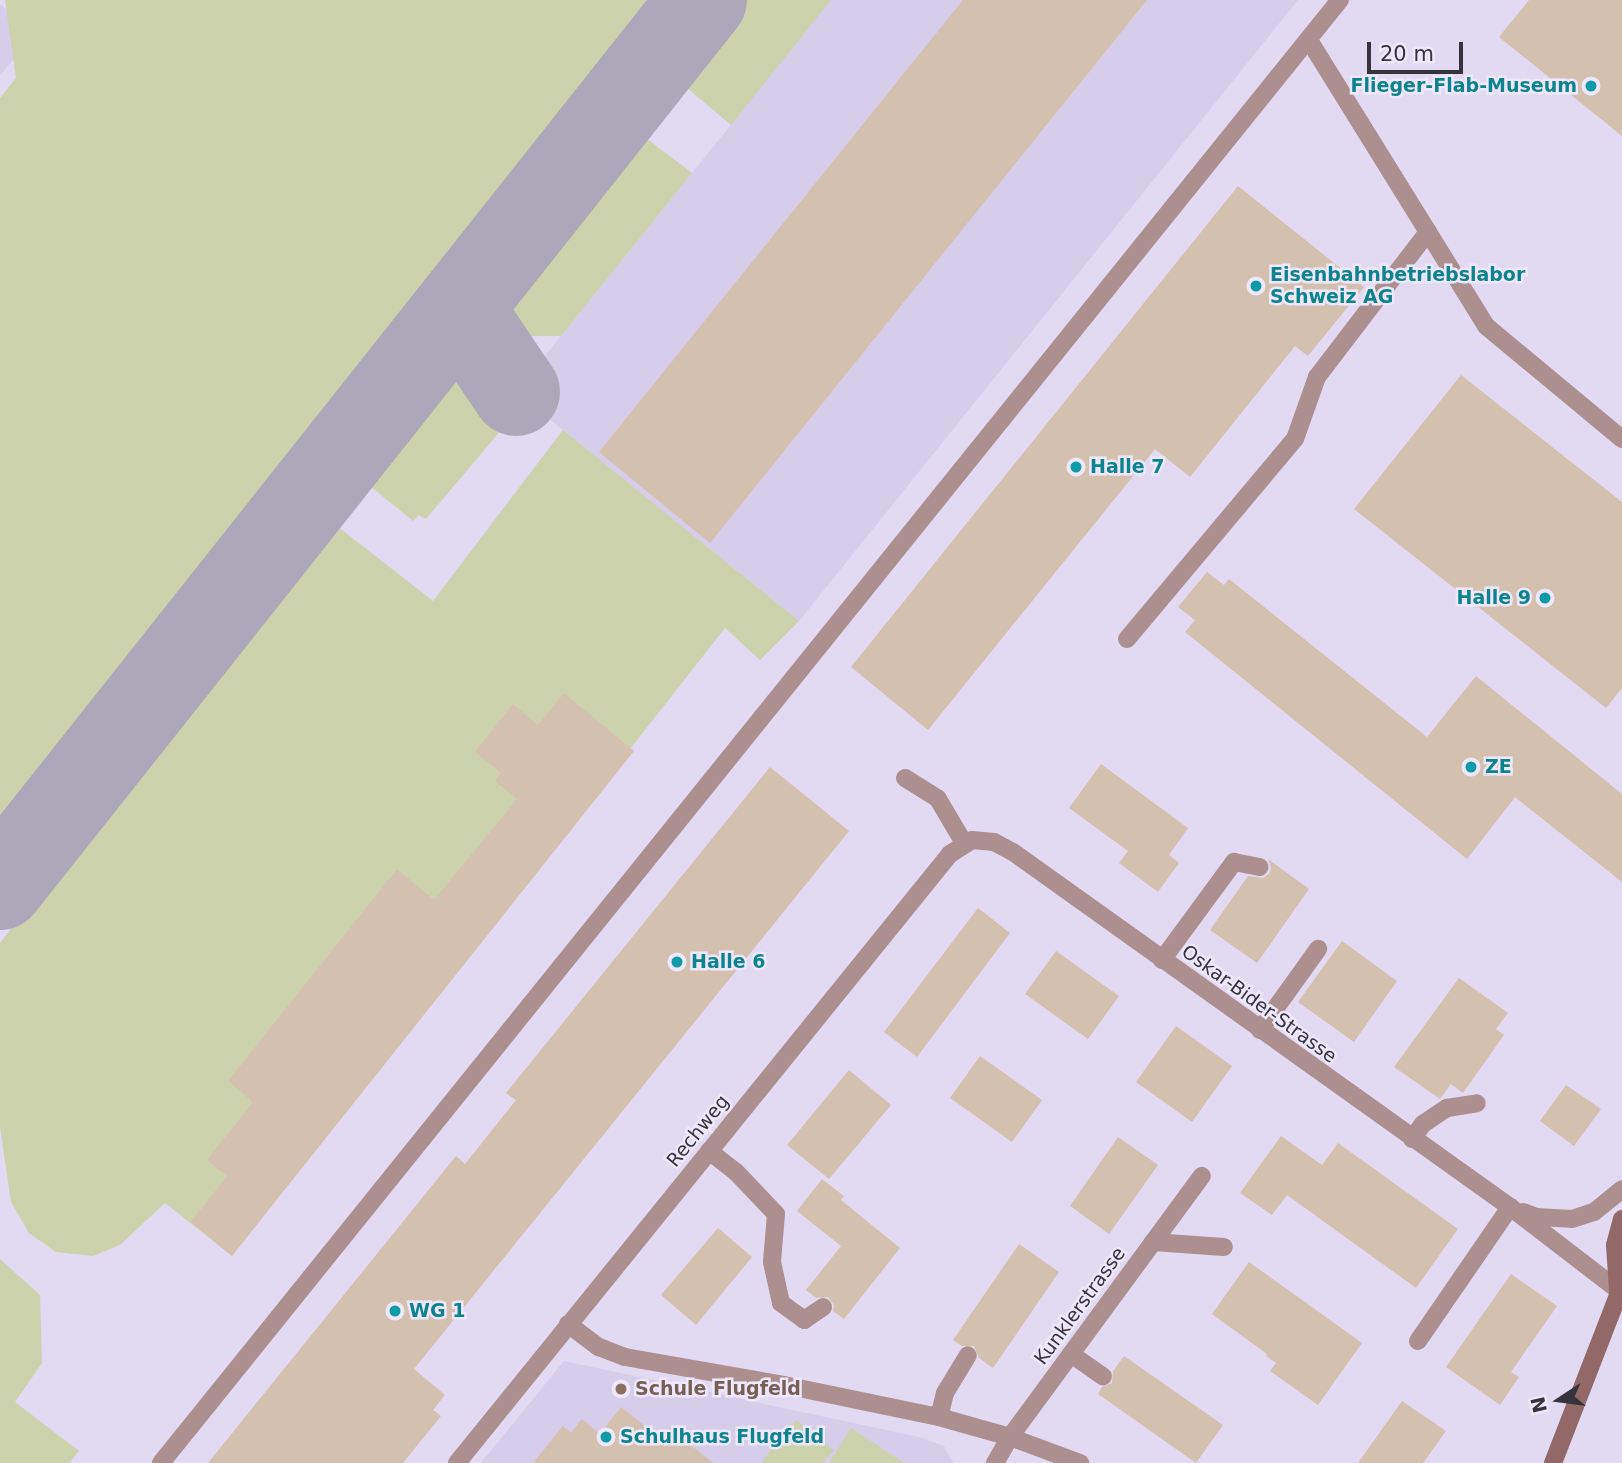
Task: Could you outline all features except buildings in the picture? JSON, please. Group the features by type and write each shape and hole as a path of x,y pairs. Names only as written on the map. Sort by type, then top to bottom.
{"main road":[{"path":"1553,1463 1620,1287 1615,1245 1622,1219"}],"street":[{"path":"160,1463 1340,0"},
{"path":"1309,40 1486,326 1622,439"},
{"path":"1127,639 1295,439 1317,377 1429,232"},
{"path":"905,778 938,799 964,843"},
{"name":"Oskar-Bider-Strasse","path":"964,843 982,839 1013,852 1620,1287"},
{"name":"Rechweg","path":"457,1463 950,854 964,843"},
{"path":"1162,960 1234,862 1261,867"},
{"path":"1260,1030 1318,949"},
{"path":"1412,1139 1423,1124 1447,1108 1477,1103"},
{"path":"709,1151 736,1172 776,1214 772,1262 781,1303 804,1320 823,1307"},
{"name":"Kunklerstrasse","path":"995,1463 1010,1437 1202,1176"},
{"name":"Oskar-Bider-Strasse","path":"1510,1208 1536,1217 1572,1220 1594,1212 1622,1189"},
{"path":"1418,1341 1510,1208"},
{"path":"1153,1242 1224,1247"},
{"path":"568,1324 599,1347 625,1357 784,1385 939,1418 1010,1437 1080,1463"},
{"path":"1071,1353 1103,1376"},
{"path":"939,1418 944,1393 968,1355"}],"shaded area":[{"path":"831,0 1298,0 799,621 516,392"},
{"path":"0,4 35,35 0,75"},
{"name":"Schule Flugfeld","path":"564,1361 919,1437 944,1446 953,1463 481,1463"}],"green space":[{"path":"5,0 673,0 0,843 0,98 16,78"},
{"path":"738,0 831,0 731,125 674,77"},
{"path":"638,132 692,173 561,336 523,336 509,322 512,285"},
{"path":"469,375 490,375 516,392 508,400 518,410 426,519 419,515 413,521 369,485 374,479 365,472 436,387"},
{"path":"563,430 799,621 760,660 725,628 232,1256 165,1203 120,1245 93,1256 56,1252 29,1233 11,1202 0,1127 0,943 328,519 433,601"},
{"path":"0,1259 40,1295 42,1363 15,1402 79,1451 69,1463 0,1463"},
{"path":"796,1420 834,1450 823,1463 761,1463"},
{"path":"851,1428 904,1463 829,1463"}],"taxiway":[{"path":"0,886 703,0"},
{"path":"460,309 516,392"}],"place":[{"name":"Flieger-Flab-Museum","path":"1591,86"},
{"name":"Eisenbahnbetriebslabor Schweiz AG","path":"1256,286"},
{"name":"Halle 7","path":"1076,467"},
{"name":"Halle 9","path":"1545,598"},
{"name":"ZE","path":"1471,767"},
{"name":"Halle 6","path":"677,962"},
{"name":"WG 1","path":"395,1311"},
{"name":"Schule Flugfeld","path":"621,1389"},
{"name":"Schulhaus Flugfeld","path":"606,1437"}]}
